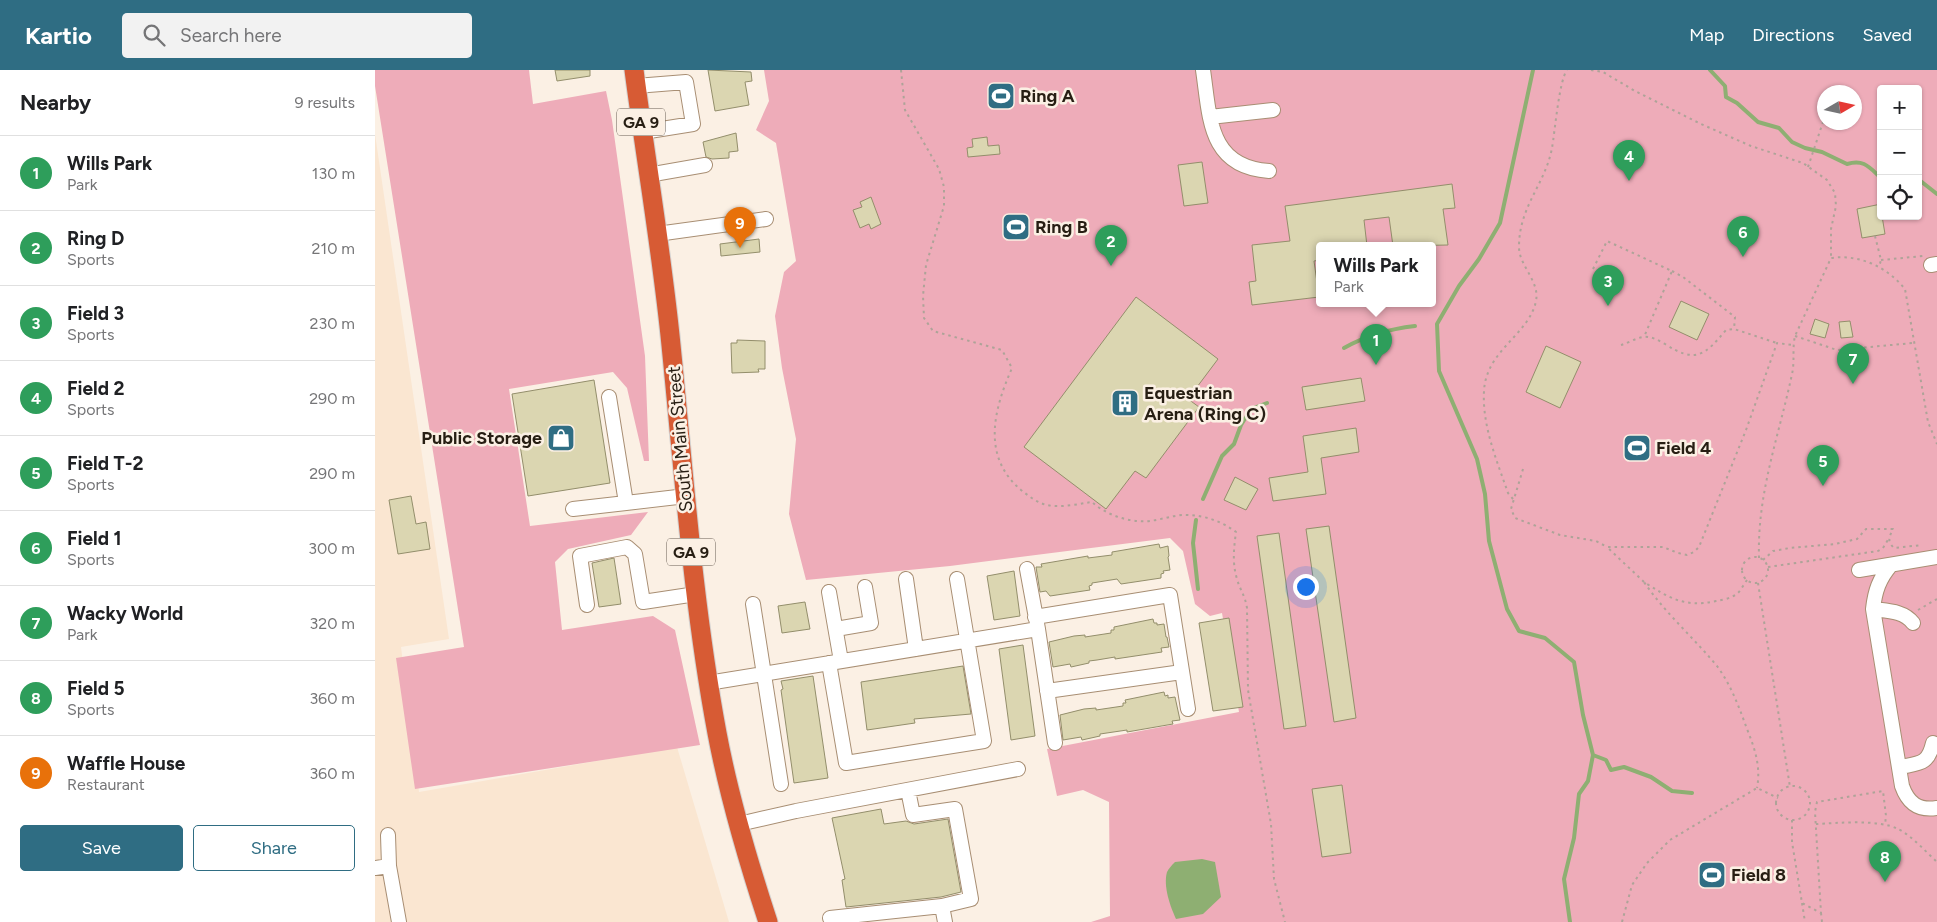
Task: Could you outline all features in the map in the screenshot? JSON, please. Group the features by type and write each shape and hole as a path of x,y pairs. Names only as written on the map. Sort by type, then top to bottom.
{"highway":[{"name":"South Main Street","path":"635,78 671,342 696,594 708,683 717,735 739,824 768,922"}],"lane":[{"path":"1203,70 1210,117 1215,136 1223,152 1241,165 1269,171"},
{"path":"635,78 686,82 693,124 643,132"},
{"path":"1210,117 1273,110"},
{"path":"648,175 705,165"},
{"path":"657,234 767,219"},
{"path":"609,397 627,503"},
{"path":"573,509 686,496"},
{"path":"587,605 579,556 627,547 635,554 643,602 696,594"},
{"path":"1859,570 1937,557"},
{"path":"1891,565 1881,578 1875,592 1873,609 1902,786 1907,798 1916,806 1931,809 1937,808"},
{"path":"1027,569 1055,743"},
{"path":"907,579 917,649"},
{"path":"829,592 836,629 835,662 846,762 984,741 957,579"},
{"path":"836,629 871,623 865,587"},
{"path":"708,683 967,640 1170,595 1188,709"},
{"path":"753,604 781,784"},
{"path":"1873,609 1898,612 1911,620"},
{"path":"1047,691 1182,672"},
{"path":"1900,767 1924,762 1931,754 1933,743"},
{"path":"739,824 796,811 1018,769"},
{"path":"830,918 942,906 971,899 955,809 913,815 908,790"},
{"path":"388,835 382,867 399,922"},
{"path":"942,906 945,922"}],"path":[{"path":"901,70 905,110 939,169 944,187 944,206 926,265 923,296 925,318 933,331 1003,350 1013,368 1002,391 994,427 995,449 1004,472 1018,487 1044,505 1057,507 1092,502 1100,510 1108,514 1139,522 1184,515 1207,517 1236,532 1233,552 1237,579 1245,596 1247,608 1248,690 1271,824 1275,879 1285,922"},
{"path":"1513,499 1508,493 1488,431 1484,393 1485,380 1497,355 1514,337 1530,315 1536,300 1535,284 1519,250 1520,229 1526,210 1541,180 1552,150 1567,70"},
{"path":"1591,70 1602,71 1635,92 1701,124 1751,146 1803,164 1827,180 1835,193 1836,206 1831,229 1831,258 1795,336 1793,345 1793,371 1761,501 1758,532 1759,558"},
{"path":"1808,167 1820,130"},
{"path":"1875,236 1881,260 1879,267"},
{"path":"1593,269 1607,241 1683,277 1735,317 1734,329"},
{"path":"1831,258 1846,256 1870,262 1895,276 1905,289 1928,422 1937,444"},
{"path":"1881,260 1932,261"},
{"path":"1644,336 1672,271"},
{"path":"1621,345 1644,336 1656,338 1672,348 1697,355 1709,350 1727,330 1734,329 1777,343 1793,345"},
{"path":"1795,336 1837,350 1914,343"},
{"path":"1607,547 1663,547 1687,555 1699,547 1746,430 1777,343"},
{"path":"1523,469 1511,509 1515,518 1560,535 1597,540 1644,582 1665,596 1687,604 1706,604 1723,600 1738,593 1747,580"},
{"path":"1763,560 1773,551 1835,544 1857,539 1865,530 1893,529 1883,548 1878,551 1768,567"},
{"path":"1889,538 1890,544 1894,548 1929,544"},
{"path":"1751,558 1763,560 1768,567 1768,576 1758,583 1747,580 1742,573 1744,564 1751,558"},
{"path":"1644,582 1656,599 1717,667 1735,696 1756,751 1759,775 1757,788"},
{"path":"1758,583 1790,787"},
{"path":"1911,620 1937,599"},
{"path":"1796,786 1806,792 1810,802 1807,813 1799,820 1783,817 1777,803 1777,798 1785,789 1790,787 1796,786"},
{"path":"1757,788 1777,798"},
{"path":"1622,922 1632,885 1647,863 1670,840 1757,788"},
{"path":"1810,802 1883,791 1886,816 1885,825"},
{"path":"1817,802 1815,812 1822,922"},
{"path":"1807,813 1815,812"},
{"path":"1792,820 1792,842 1805,922"},
{"path":"1816,824 1856,823 1885,825 1899,829 1937,862"},
{"path":"1802,903 1821,913"}],"shaded area":[{"path":"375,70 529,70 533,104 606,91 612,120 645,356 649,461 644,461 627,388 613,372 509,389 530,526 648,512 631,535 568,549 555,562 562,630 653,616 675,630 700,745 415,789 396,658 464,647 375,86"},
{"path":"764,70 1937,70 1937,922 1091,922 1110,916 1109,802 1083,790 1057,796 1047,749 1239,712 1222,613 1210,616 1195,604 1183,551 1170,538 950,566 806,580 789,514 796,439 782,368 775,316 784,272 796,261 776,143 756,130 769,101"},
{"path":"375,134 449,639 401,647 419,792 677,747 729,922 375,922"},
{"path":"1202,859 1215,862 1221,897 1203,914 1176,919 1169,902 1167,872 1175,862"}],"building":[{"path":"555,70 590,70 590,76 557,81"},
{"path":"708,70 751,72 752,81 745,82 749,105 715,111"},
{"path":"736,133 738,151 729,152 729,158 712,159 706,157 703,142"},
{"path":"987,137 988,146 999,145 1000,154 968,157 967,148 973,147 972,139"},
{"path":"1202,162 1208,203 1184,206 1178,165"},
{"path":"1452,184 1455,208 1443,209 1448,245 1436,245 1436,242 1392,242 1389,217 1364,220 1367,242 1316,242 1316,261 1314,261 1316,297 1252,305 1249,282 1256,281 1252,245 1290,241 1285,206"},
{"path":"871,197 881,224 871,229 869,224 860,228 853,210 862,207 860,202"},
{"path":"1877,205 1877,220 1883,220 1885,234 1862,238 1857,209"},
{"path":"759,239 760,252 721,256 720,244"},
{"name":"Equestrian Arena (Ring C)","path":"1136,297 1218,359 1188,399 1199,407 1146,478 1135,471 1106,509 1024,447"},
{"path":"1681,301 1709,314 1697,340 1669,327"},
{"path":"1815,319 1829,324 1825,338 1810,334"},
{"path":"1850,321 1853,337 1841,338 1839,322"},
{"path":"737,340 765,341 765,369 758,369 759,372 732,373 731,343 737,343"},
{"path":"1546,346 1581,362 1560,408 1526,392"},
{"path":"1361,378 1365,401 1306,410 1302,387"},
{"name":"Public Storage","path":"594,380 610,483 528,496 512,394"},
{"path":"1356,428 1359,452 1321,458 1326,494 1273,501 1269,478 1308,472 1303,436"},
{"path":"1235,477 1258,489 1246,510 1224,500"},
{"path":"411,496 416,524 426,522 430,549 398,554 389,500"},
{"path":"1329,526 1356,718 1334,722 1306,529"},
{"path":"1279,533 1306,726 1284,729 1257,536"},
{"path":"1159,544 1160,548 1168,546 1170,570 1163,571 1164,573 1161,574 1161,578 1121,584 1117,579 1092,583 1089,586 1090,590 1050,596 1046,591 1040,592 1036,567 1042,567 1041,564 1088,556 1088,558 1112,555 1112,552"},
{"path":"614,558 621,604 599,607 592,563"},
{"path":"1014,571 1020,616 994,620 987,576"},
{"path":"805,602 810,629 782,633 778,606"},
{"path":"1229,618 1243,707 1213,711 1199,623"},
{"path":"1153,619 1157,625 1164,624 1169,647 1161,648 1162,652 1089,661 1089,663 1071,667 1070,664 1053,667 1049,642 1074,636 1085,635 1085,637 1111,633 1114,627"},
{"path":"1023,645 1035,736 1011,740 999,649"},
{"path":"963,666 971,714 914,719 915,723 867,730 861,682"},
{"path":"813,676 828,778 794,783 781,681"},
{"path":"1164,692 1165,696 1168,695 1168,698 1175,697 1180,720 1172,721 1173,724 1127,732 1127,730 1100,734 1100,736 1082,740 1081,737 1063,740 1060,715 1084,709 1096,708 1096,710 1123,706 1123,703 1126,703 1125,700"},
{"path":"1342,785 1351,853 1322,857 1312,789"},
{"path":"881,809 884,824 906,821 914,824 948,819 961,892 941,897 846,907 842,880 845,879 832,818"}],"waterway":[{"path":"1533,70 1500,223 1437,324 1439,371 1477,459 1485,494 1489,541 1507,609 1519,631 1545,638 1574,662 1583,715 1593,755 1588,781 1579,794 1574,838 1564,879 1570,922"},
{"path":"1710,70 1725,86 1726,97 1737,103 1758,122 1779,128 1792,142 1805,148 1822,152 1847,164 1862,163 1878,175"},
{"path":"1922,182 1937,194"},
{"path":"1344,348 1378,333 1415,326"},
{"path":"1203,499 1222,456 1234,444 1241,425 1251,409 1267,403"},
{"path":"1196,520 1193,543 1198,589"},
{"path":"1593,755 1606,760 1611,770 1624,767 1651,777 1672,791 1692,793"}],"place":[{"name":"Ring A","path":"1001,96"},
{"name":"Field 2","path":"1629,181"},
{"name":"Ring B","path":"1016,227"},
{"name":"Waffle House","path":"740,248"},
{"name":"Field 1","path":"1743,257"},
{"name":"Ring D","path":"1111,266"},
{"name":"Field 3","path":"1608,306"},
{"name":"Wills Park","path":"1376,365"},
{"name":"Wacky World","path":"1853,384"},
{"name":"Equestrian Arena (Ring C)","path":"1125,403"},
{"name":"Public Storage","path":"561,438"},
{"name":"Field 4","path":"1637,448"},
{"name":"Field T-2","path":"1823,486"},
{"name":"Field 8","path":"1712,875"},
{"name":"Field 5","path":"1885,882"}]}
